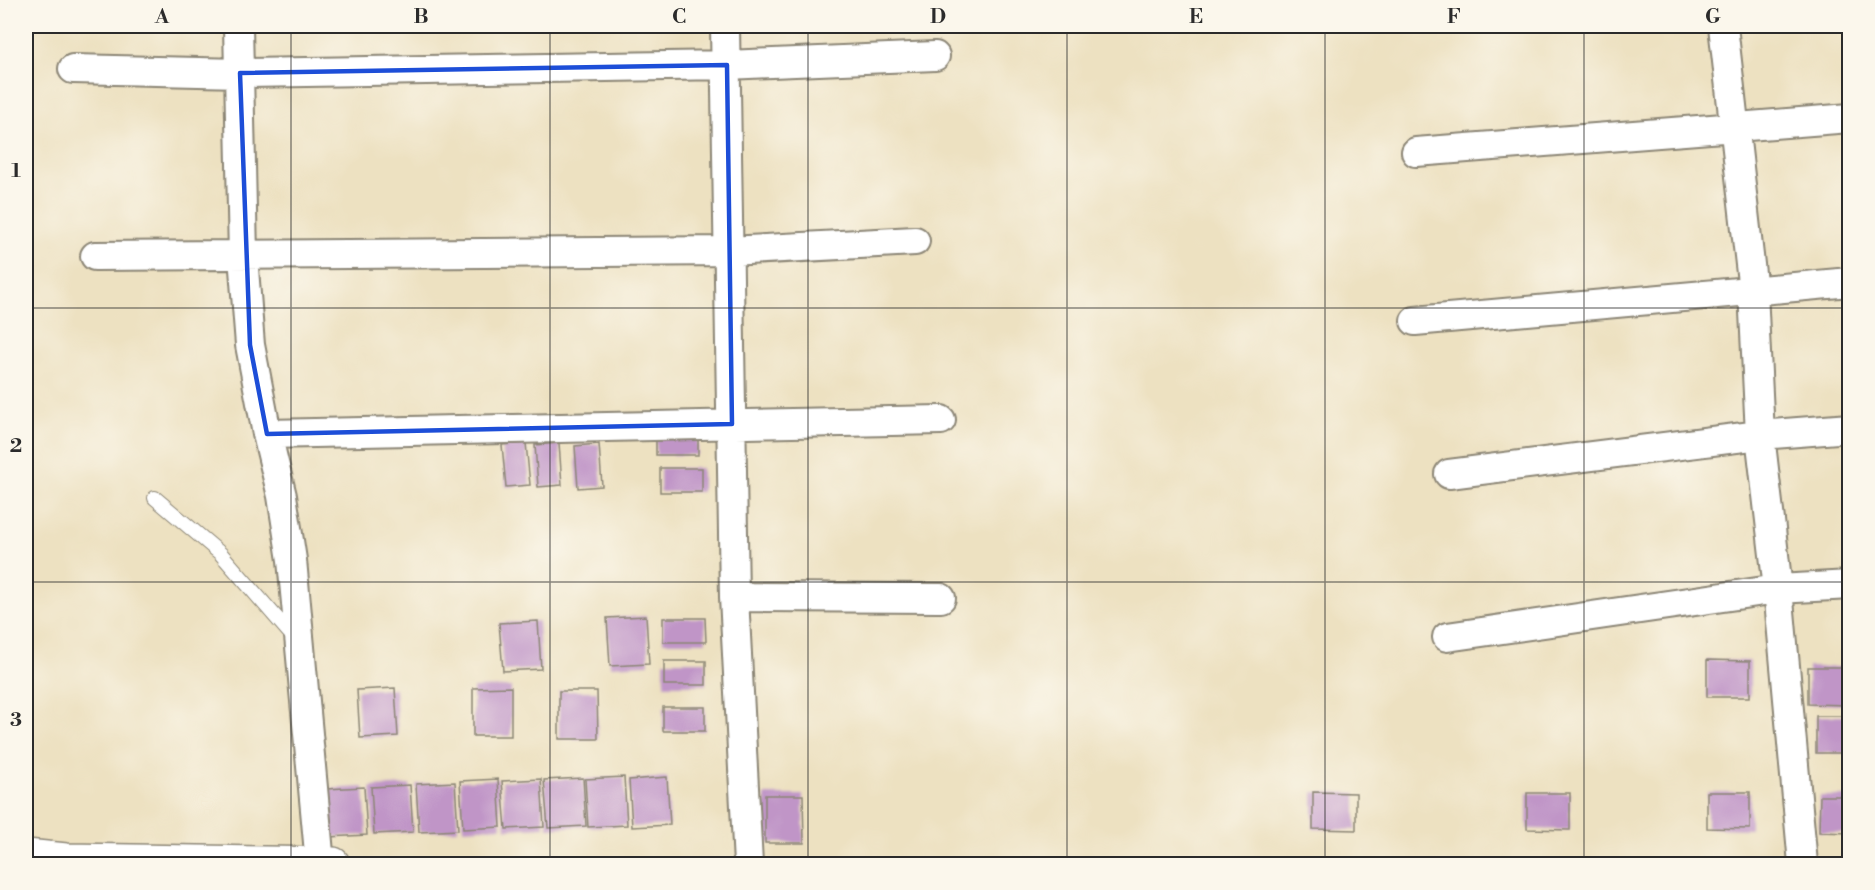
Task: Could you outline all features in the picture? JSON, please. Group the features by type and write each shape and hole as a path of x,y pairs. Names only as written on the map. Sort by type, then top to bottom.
{"street":[{"path":"238,26 243,256 250,345 267,434 282,496 292,560 320,864"},
{"path":"725,26 734,597 748,864"},
{"path":"1723,26 1753,291 1760,435 1778,590 1803,864"},
{"path":"73,69 240,73 727,65 935,56"},
{"path":"1416,152 1850,118"},
{"path":"95,256 729,251 915,241"},
{"path":"1415,321 1850,282"},
{"path":"267,434 941,420"},
{"path":"1449,474 1760,435 1850,428"},
{"path":"1446,637 1778,590 1850,585"},
{"path":"734,597 941,598"},
{"path":"31,859 333,864"}],"lane":[{"path":"155,498 221,554 300,644"}],"highlighted area":[{"path":"727,65 732,424 267,434 250,345 240,73"}],"building":[{"path":"656,431 698,431 698,455 656,455"},
{"path":"526,443 530,485 506,487 502,445"},
{"path":"559,443 562,485 538,487 535,445"},
{"path":"599,444 602,486 578,488 575,446"},
{"path":"660,468 702,468 702,492 660,492"},
{"path":"646,616 649,664 610,666 607,618"},
{"path":"663,618 705,618 706,642 663,642"},
{"path":"538,621 541,669 503,671 499,623"},
{"path":"1707,660 1750,661 1750,697 1707,697"},
{"path":"664,661 706,661 706,685 664,685"},
{"path":"1808,667 1850,667 1850,705 1808,704"},
{"path":"511,687 511,736 473,736 473,688"},
{"path":"395,688 398,736 360,738 357,690"},
{"path":"559,691 597,691 598,739 559,739"},
{"path":"663,707 705,707 705,731 663,731"},
{"path":"1816,716 1850,716 1850,753 1816,753"},
{"path":"624,777 627,825 588,827 585,779"},
{"path":"667,777 670,825 632,827 629,780"},
{"path":"583,778 586,826 548,828 544,780"},
{"path":"498,779 501,827 463,829 460,781"},
{"path":"541,779 544,827 506,829 502,781"},
{"path":"455,782 458,830 419,832 416,784"},
{"path":"410,785 413,832 374,834 371,787"},
{"path":"364,787 367,835 328,837 326,789"},
{"path":"1313,792 1356,793 1356,830 1313,829"},
{"path":"1707,792 1750,792 1750,829 1707,828"},
{"path":"1527,793 1570,793 1570,830 1527,829"},
{"path":"765,795 803,795 804,843 765,843"},
{"path":"1820,796 1850,796 1850,833 1819,832"}]}
